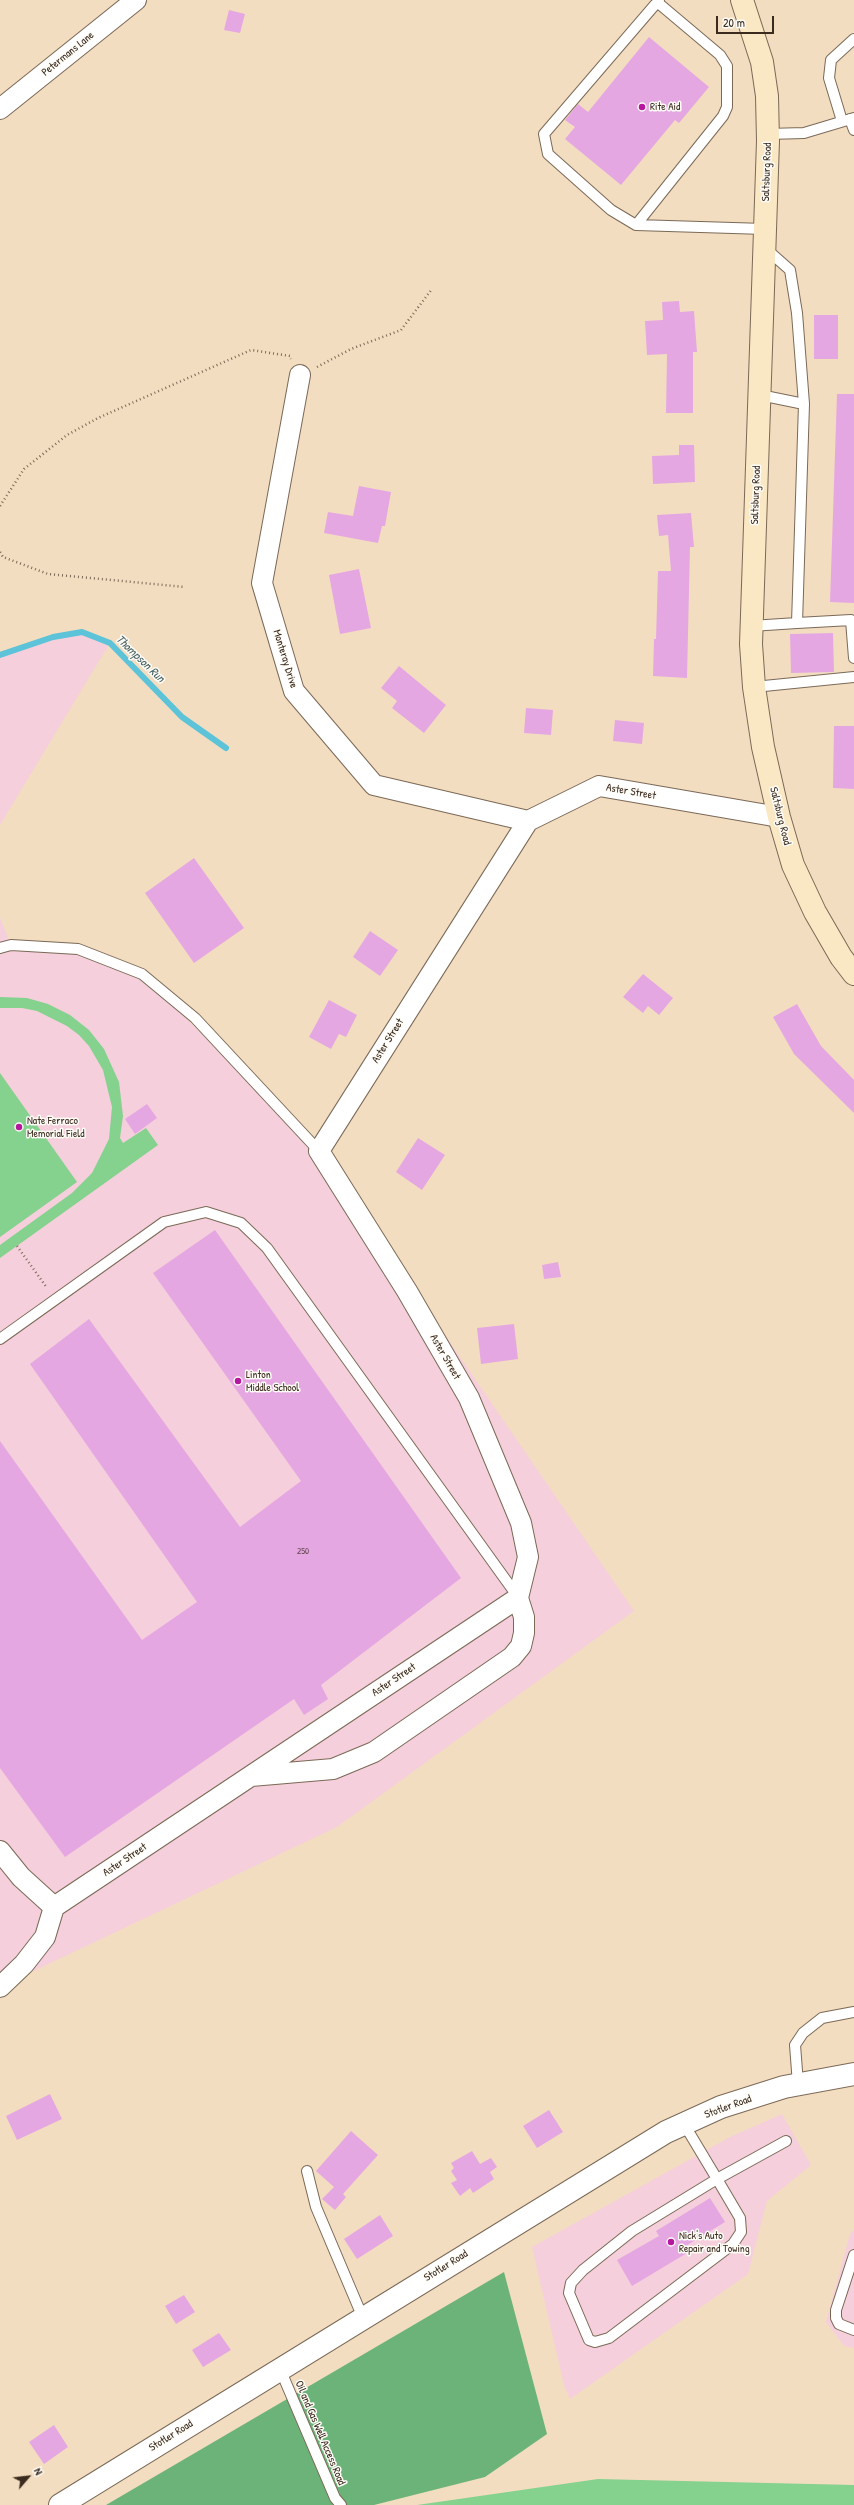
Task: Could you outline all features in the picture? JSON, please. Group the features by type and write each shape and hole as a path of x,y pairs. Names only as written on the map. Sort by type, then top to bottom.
{"main road":[{"name":"Saltsburg Road","path":"742,0 762,62 767,96 768,134 751,626 754,687 763,747 779,817 793,865 815,912 841,957 854,974"}],"street":[{"name":"Petermans Lane","path":"0,109 136,0"},
{"name":"Monteray Drive","path":"300,375 262,583 294,691 374,784 528,821"},
{"name":"Aster Street","path":"54,1907 518,1598 528,1557 521,1523 468,1398 407,1291 319,1151 528,821 599,786 779,817"},
{"path":"251,1776 333,1770 374,1752 512,1657 521,1646 524,1634 524,1617 518,1598"},
{"path":"0,1851 21,1877 54,1907 45,1937 24,1964 0,1987"},
{"name":"Stotler Road","path":"60,2505 601,2170 684,2124 722,2107 798,2084 854,2074"}],"lane":[{"path":"636,226 724,116 728,107 727,66 720,55 658,1 544,134 548,154 611,210 636,226 765,239 790,270 797,313 804,404 797,623"},
{"path":"854,39 831,60 829,78 854,130"},
{"path":"768,134 804,133 849,119"},
{"path":"760,395 804,404"},
{"path":"751,626 851,620 854,658"},
{"path":"754,687 854,677"},
{"path":"0,948 11,945 78,949 142,974 195,1018 319,1151"},
{"path":"0,1339 54,1299 164,1222 206,1212 241,1223 267,1248 518,1598"},
{"path":"798,2084 795,2045 803,2033 822,2018 854,2012"},
{"path":"684,2124 716,2179 740,2218 741,2232 732,2244 613,2335 595,2342 588,2340 569,2293 572,2282 583,2270 632,2231 716,2179 786,2141"},
{"path":"307,2172 316,2207 363,2318"},
{"path":"854,2256 836,2310 836,2318 839,2324 854,2330"},
{"name":"Oil and Gas Well Access Road","path":"280,2368 335,2498 341,2505"}],"path":[{"path":"0,506 24,468 67,435 98,418 251,350 290,356 300,375 351,349 401,330 432,290"},
{"path":"0,552 3,557 48,574 185,587"},
{"path":"17,1246 54,1299"}],"shaded area":[{"path":"82,632 110,643 0,825 0,655"},
{"name":"Linton Middle School","path":"0,918 11,945 58,948 142,974 319,1151 634,1611 337,1827 0,1987"},
{"path":"782,2114 811,2165 767,2201 748,2274 570,2399 564,2385 532,2247 730,2137"},
{"path":"854,2230 854,2348 844,2346 826,2322 850,2234"}],"green space":[{"path":"0,997 27,998 48,1004 70,1015 89,1030 104,1049 119,1082 123,1116 120,1138 123,1143 146,1128 158,1145 0,1258 0,1245 72,1193 92,1173 109,1139 112,1107 103,1070 89,1046 79,1035 67,1026 37,1011 22,1008 0,1008"},
{"name":"Nate Ferraco Memorial Field","path":"0,1073 77,1182 0,1237"},
{"path":"504,2272 547,2434 485,2477 374,2505 106,2505"},
{"path":"598,2479 854,2485 854,2505 417,2505"}],"building":[{"path":"229,10 245,14 240,33 224,30"},
{"name":"Rite Aid","path":"649,37 709,87 679,123 675,120 621,185 565,139 575,127 565,120 578,104 588,112"},
{"path":"679,301 680,312 694,311 697,352 693,352 693,413 666,413 667,354 647,355 645,321 663,320 662,302"},
{"path":"814,315 838,315 838,359 814,359"},
{"path":"837,394 854,394 854,603 830,602"},
{"path":"679,445 694,445 695,482 653,484 652,456 679,455"},
{"path":"359,486 391,492 385,526 382,526 378,543 324,533 328,512 353,516"},
{"path":"691,513 694,547 690,547 687,678 653,676 654,639 656,639 658,571 671,571 668,535 659,536 657,515"},
{"path":"359,569 371,628 340,634 329,575"},
{"path":"833,633 834,672 791,673 790,634"},
{"path":"399,666 446,705 424,733 392,708 397,701 381,688"},
{"path":"526,708 553,710 551,735 524,733"},
{"path":"615,720 644,723 642,744 613,741"},
{"path":"834,726 854,726 854,789 833,788"},
{"path":"194,858 244,928 194,963 145,893"},
{"path":"370,931 398,950 380,976 353,957"},
{"path":"643,974 673,998 659,1015 648,1006 643,1013 623,997"},
{"path":"329,1000 357,1015 346,1037 339,1034 331,1049 309,1037"},
{"path":"797,1004 821,1046 854,1080 854,1113 794,1054 773,1017"},
{"path":"147,1104 157,1118 135,1134 125,1119"},
{"path":"418,1138 445,1155 422,1190 396,1172"},
{"name":"Linton Middle School","path":"215,1230 461,1578 321,1685 328,1699 304,1715 294,1699 65,1857 0,1768 0,1441 142,1640 197,1602 30,1364 89,1319 240,1527 301,1481 153,1273"},
{"path":"558,1262 561,1277 544,1279 542,1265"},
{"path":"514,1324 518,1359 481,1364 477,1328"},
{"path":"50,2094 62,2119 17,2140 6,2116"},
{"path":"549,2110 563,2132 537,2148 523,2126"},
{"path":"351,2131 378,2155 343,2194 346,2197 335,2210 322,2199 334,2187 316,2171"},
{"path":"472,2151 480,2164 491,2158 497,2167 490,2172 494,2179 473,2193 470,2188 460,2196 451,2183 457,2180 451,2171 454,2168 451,2163"},
{"name":"Nick's Auto Repair and Towing","path":"710,2198 725,2222 684,2247 687,2253 632,2286 617,2260 659,2236 656,2231"},
{"path":"380,2215 393,2236 357,2259 344,2239"},
{"path":"184,2295 195,2312 176,2324 165,2306"},
{"path":"219,2333 231,2350 203,2367 192,2350"},
{"path":"54,2425 68,2447 44,2464 29,2442"}],"waterway":[{"name":"Thompson Run","path":"0,655 53,637 82,632 110,643 182,717 226,748"}],"place":[{"name":"Rite Aid","path":"642,107"},
{"name":"Nate Ferraco Memorial Field","path":"19,1127"},
{"name":"Linton Middle School","path":"238,1381"},
{"name":"Nick's Auto Repair and Towing","path":"671,2242"}]}
